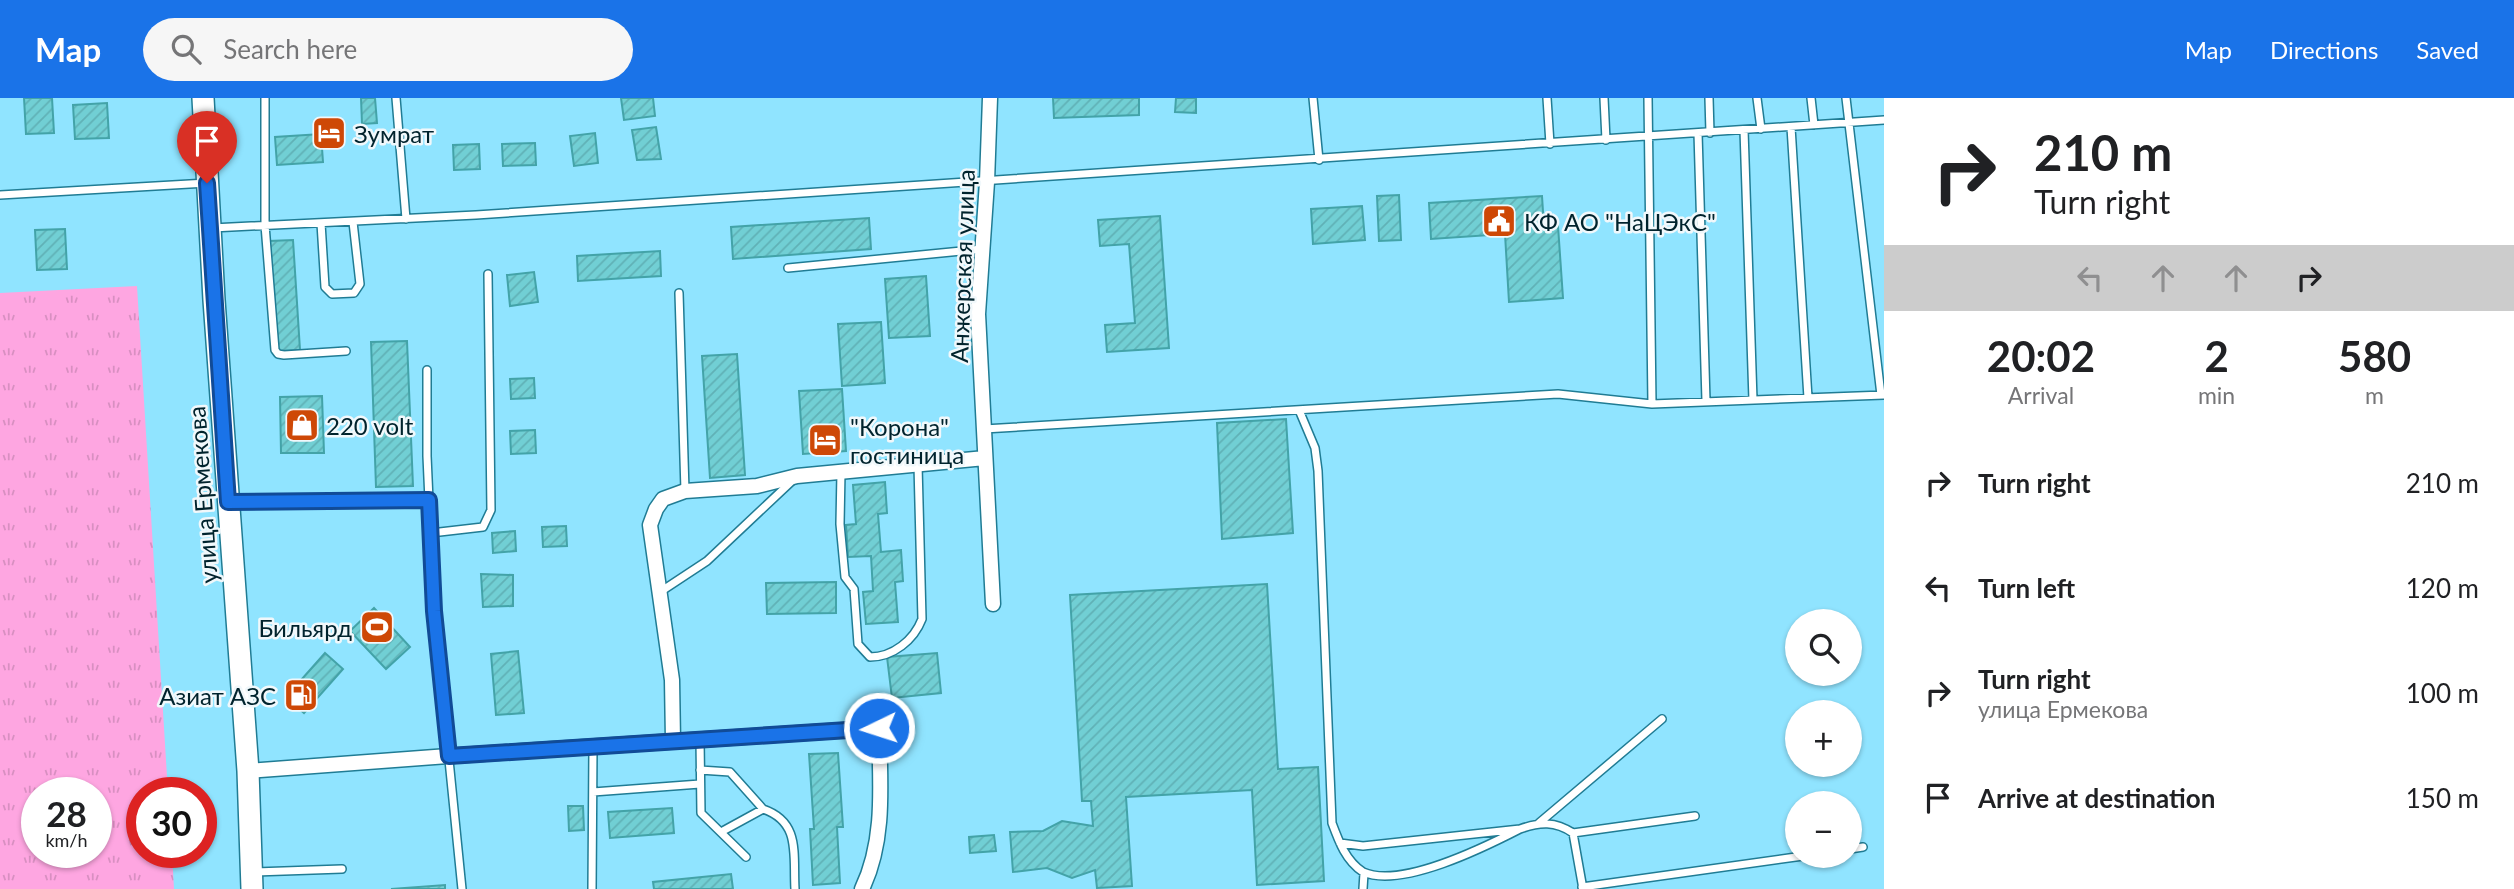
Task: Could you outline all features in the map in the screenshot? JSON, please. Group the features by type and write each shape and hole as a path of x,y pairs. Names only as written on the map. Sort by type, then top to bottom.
{"main road":[{"name":"улица Ермекова","path":"205,103 207,183 248,771 252,880"}],"street":[{"name":"Анжерская улица","path":"990,98 978,314 993,604"},
{"path":"673,741 672,680 650,525 663,499 685,491 757,486 797,476 985,458"},
{"path":"248,771 879,728 880,804 876,844 862,889"}],"lane":[{"path":"265,98 265,225 275,350 284,355 346,351"},
{"path":"396,98 406,219"},
{"path":"1313,98 1319,160"},
{"path":"1547,98 1550,144"},
{"path":"1604,98 1606,140"},
{"path":"1648,98 1652,404"},
{"path":"1709,98 1710,133"},
{"path":"1757,98 1761,129"},
{"path":"1811,98 1814,125"},
{"path":"984,429 1558,394 1652,404 1882,395 1846,98"},
{"path":"210,228 406,219 987,182 1884,120"},
{"path":"1791,127 1808,398"},
{"path":"1744,130 1753,400"},
{"path":"1698,133 1706,401"},
{"path":"0,195 207,183"},
{"path":"321,223 325,286 332,294 354,293 360,285 354,222"},
{"path":"788,268 982,249"},
{"path":"431,533 483,527 491,510 488,274"},
{"path":"679,293 685,491"},
{"path":"427,370 434,611 462,889"},
{"path":"1299,410 1315,448 1318,471 1332,823 1349,860 1364,873 1381,880 1423,874 1469,856 1520,829 1539,823 1562,825 1573,833 1583,888 1785,859"},
{"path":"841,472 840,524 845,577 854,589 858,644 870,657 878,657 904,645 917,634 922,619 918,464"},
{"path":"660,592 707,561 797,476"},
{"path":"228,502 429,500"},
{"path":"1539,823 1662,719"},
{"path":"700,740 701,813 746,857"},
{"path":"592,889 593,747"},
{"path":"700,770 730,772 763,809 777,814 791,829 795,889"},
{"path":"593,792 700,784"},
{"path":"721,832 763,809"},
{"path":"1573,833 1695,816"},
{"path":"1340,844 1363,846 1520,829"},
{"path":"252,880 342,869"},
{"path":"1363,889 1364,873"}],"green space":[{"path":"137,286 167,777 126,777 126,868 173,868 174,889 0,889 0,293"}],"building":[{"path":"24,98 52,98 54,133 26,134"},
{"path":"361,98 375,98 377,123 362,124"},
{"path":"621,98 653,98 655,116 624,120"},
{"path":"1053,98 1139,98 1139,115 1054,118"},
{"path":"1176,98 1196,98 1196,113 1175,112"},
{"path":"107,103 109,138 75,139 73,105"},
{"path":"656,127 661,159 637,160 632,130"},
{"path":"595,133 598,163 574,166 570,136"},
{"path":"321,134 323,162 277,165 275,137"},
{"path":"535,143 536,165 503,166 502,144"},
{"path":"479,144 480,169 454,170 453,145"},
{"path":"1399,195 1401,240 1379,241 1377,196"},
{"path":"1542,196 1544,227 1558,226 1563,298 1509,302 1505,234 1431,239 1429,203"},
{"path":"1362,206 1365,240 1313,244 1311,209"},
{"path":"1160,216 1169,348 1107,352 1105,325 1135,323 1129,244 1100,246 1098,220"},
{"path":"869,218 871,249 733,259 731,227"},
{"path":"65,229 67,269 37,270 35,230"},
{"path":"293,240 300,350 277,351 269,241"},
{"path":"660,251 661,276 578,281 577,256"},
{"path":"534,272 538,302 510,306 507,275"},
{"path":"926,276 930,336 889,338 885,279"},
{"path":"881,322 885,383 842,386 838,324"},
{"path":"407,341 413,486 376,487 371,342"},
{"path":"737,354 745,475 710,478 702,356"},
{"path":"534,378 535,398 511,399 510,379"},
{"path":"842,389 846,451 803,454 799,391"},
{"name":"220 volt","path":"322,396 324,453 281,453 280,397"},
{"path":"1286,419 1293,533 1222,539 1217,423"},
{"path":"535,430 536,453 511,454 510,431"},
{"path":"885,482 887,513 878,514 881,552 901,550 903,581 895,582 898,622 866,624 863,592 873,591 871,556 848,557 846,525 856,524 853,485"},
{"path":"566,526 567,546 543,547 542,527"},
{"path":"515,531 516,551 493,553 492,533"},
{"path":"481,574 513,575 513,606 483,607"},
{"path":"836,582 836,613 767,614 766,583"},
{"path":"1267,584 1278,769 1318,767 1324,881 1257,885 1252,790 1126,797 1132,886 1097,888 1095,870 1072,878 1047,868 1013,872 1010,832 1043,831 1062,821 1093,826 1091,801 1082,801 1070,595"},
{"path":"374,608 410,647 386,669 350,631"},
{"path":"518,651 524,713 496,715 491,654"},
{"path":"325,653 343,669 304,713 286,697"},
{"path":"937,653 941,693 892,698 887,657"},
{"path":"838,753 843,827 837,827 840,883 813,885 810,829 814,829 809,754"},
{"path":"568,806 583,806 584,830 569,831"},
{"path":"672,808 674,833 610,838 608,812"},
{"path":"994,835 996,851 970,853 969,837"},
{"path":"731,874 733,889 654,889 653,882"},
{"path":"445,885 445,889 391,889"}],"place":[{"name":"Зумрат","path":"329,133"},
{"name":"КФ АО \"НаЦЭкС\"","path":"1499,221"},
{"name":"220 volt","path":"302,425"},
{"name":"\"Корона\" гостиница","path":"825,440"},
{"name":"Бильярд","path":"377,627"},
{"name":"Азиат АЗС","path":"301,695"}],"route":[{"path":"207,183 228,502 429,500 434,611 449,756 879,728"}]}
